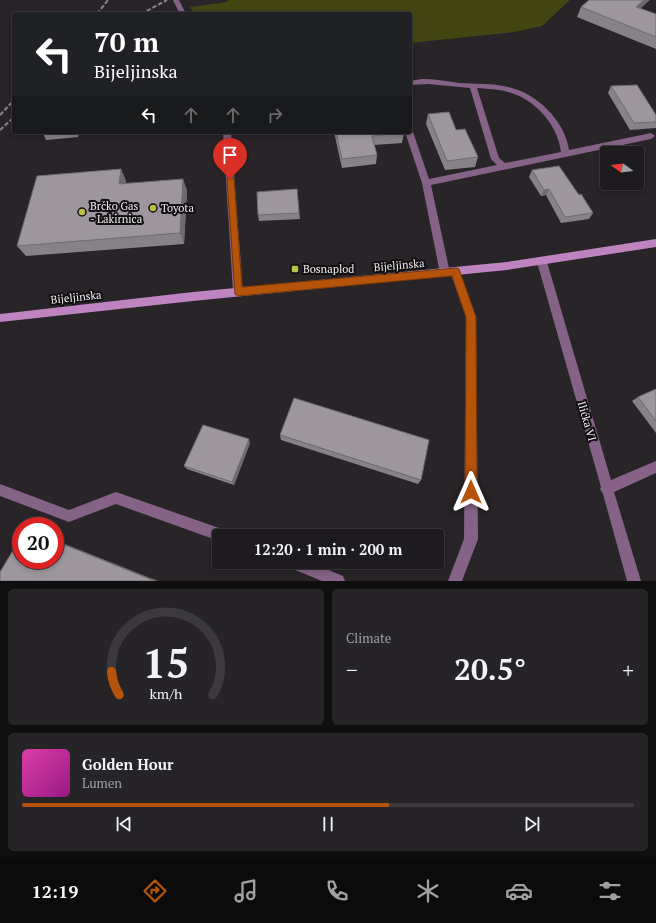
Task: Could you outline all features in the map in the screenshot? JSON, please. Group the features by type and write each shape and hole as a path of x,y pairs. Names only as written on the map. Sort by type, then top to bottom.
{"main road":[{"name":"Bijeljinska","path":"0,318 238,292 542,262 605,253 656,243"}],"street":[{"path":"176,0 182,12"},
{"path":"412,83 422,81 508,89 521,94 533,100 544,111 563,139 566,154"},
{"path":"473,86 495,159 503,166"},
{"path":"227,134 238,292"},
{"path":"409,134 426,183 429,203 450,272 471,317 471,539 455,581"},
{"path":"426,183 651,136"},
{"name":"Ilićka VI","path":"542,262 606,489 634,581"},
{"path":"606,489 656,467"},
{"path":"0,490 69,516 116,498 212,532"},
{"path":"310,569 338,581"}],"shaded area":[{"path":"228,0 570,0 542,26 514,32 412,43 412,12 193,12 190,7 227,2"}],"building":[{"path":"589,0 644,0 636,7 656,14 656,37 581,7"},
{"path":"637,85 656,115 656,122 634,123 611,86"},
{"path":"449,112 456,130 465,129 478,157 447,161 428,114"},
{"path":"336,134 393,134 372,136 377,155 342,159"},
{"path":"559,166 579,195 581,194 593,213 565,217 549,189 544,190 532,170"},
{"path":"121,169 119,184 183,179 180,233 17,246 37,176"},
{"path":"297,189 299,213 258,215 257,192"},
{"path":"656,389 656,421 638,397"},
{"path":"294,398 429,440 421,480 280,435"},
{"path":"203,425 249,439 232,482 184,466"},
{"path":"64,545 155,581 0,581 0,572 12,552 12,569 64,569"}],"railway":[{"path":"99,12 108,0"},
{"path":"145,12 167,0"},
{"path":"0,115 12,102"},
{"path":"0,130 12,119"}],"place":[{"name":"Toyota","path":"153,208"},
{"name":"Brčko Gas - Lakirnica","path":"82,212"},
{"name":"Bosnaplod","path":"295,269"}],"route":[{"path":"230,179 238,292 456,272 471,317 471,492"}]}
